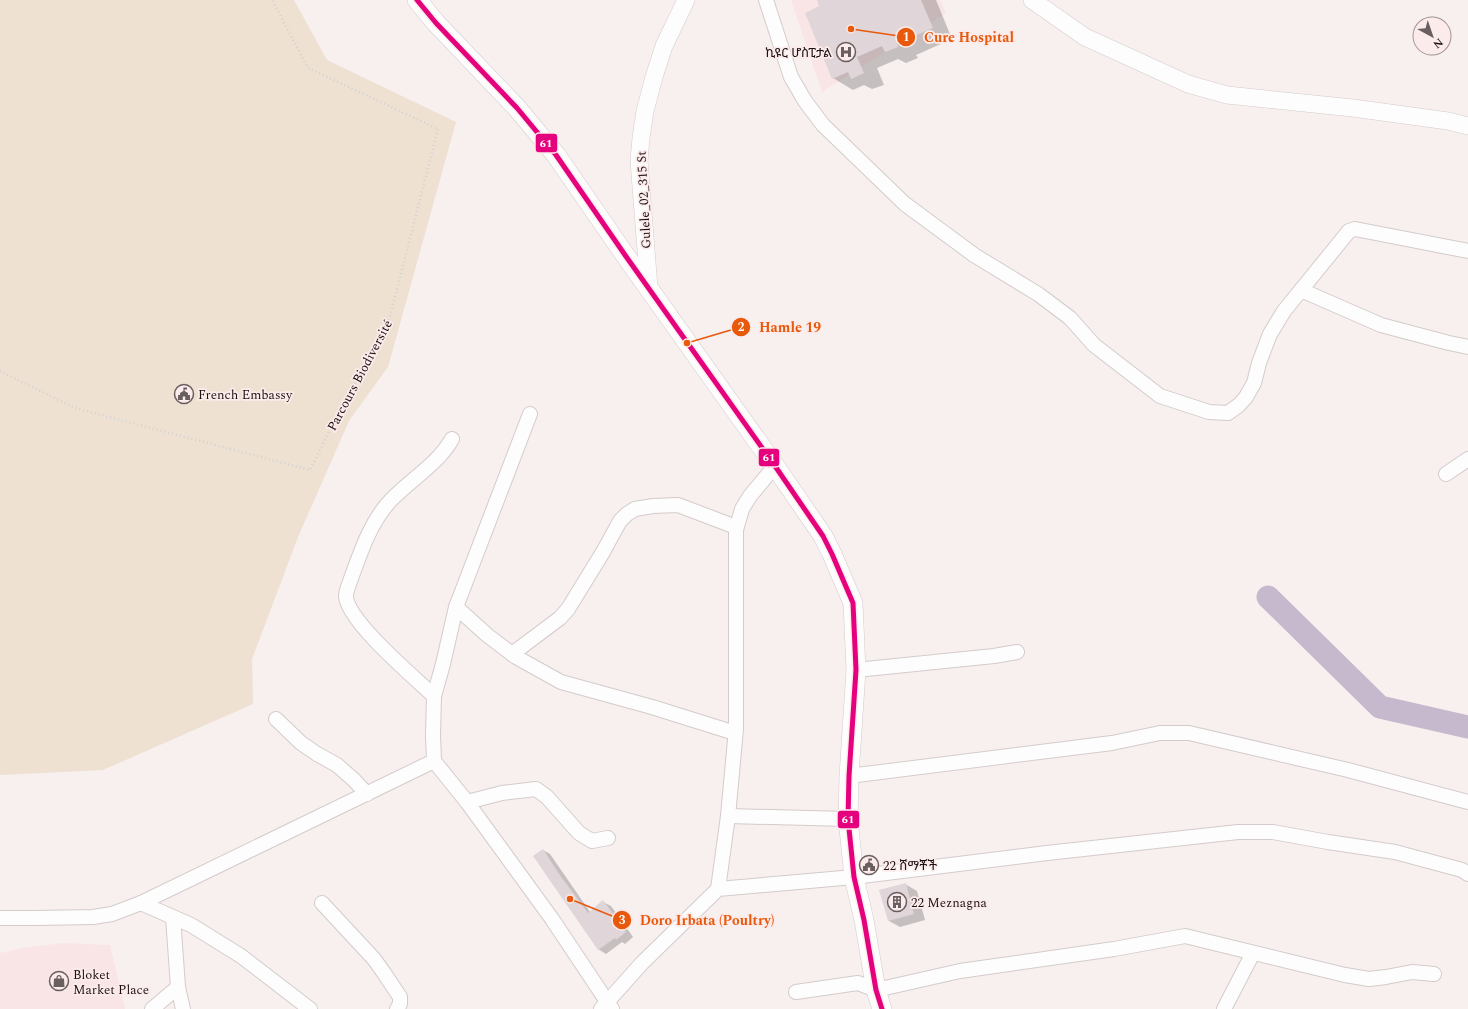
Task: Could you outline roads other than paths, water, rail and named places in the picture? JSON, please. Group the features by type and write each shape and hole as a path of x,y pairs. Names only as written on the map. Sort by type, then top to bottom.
{"main road":[{"path":"417,0 436,24 517,108 556,155 775,466 822,536 832,554 853,603 856,670 849,776 848,819 854,877 864,920 876,990 882,1009"}],"street":[{"name":"Gulele_02_315 St","path":"649,288 639,161 641,138 645,111 664,46 686,0"},
{"path":"766,0 791,78 823,126 905,204 974,255 1038,294 1070,318 1094,345 1160,396 1209,412 1228,413 1239,405 1246,397 1254,383 1259,363 1270,334 1284,311 1346,234 1355,228 1468,251"},
{"path":"1032,0 1085,37 1188,84 1227,95 1354,108 1448,121 1468,126"},
{"path":"1301,290 1381,325 1449,344 1468,347"},
{"path":"530,414 456,607 434,696 434,761 467,802 552,919 607,1007 642,963 718,890 854,877 1047,853 1238,832 1273,832 1395,852 1462,870 1468,874"},
{"path":"434,696 381,646 356,618 349,606 346,596 370,529 391,500 423,472 448,446 452,439"},
{"path":"1446,474 1468,459"},
{"path":"718,890 728,816 735,733 736,527 742,509 750,496 775,466"},
{"path":"512,654 560,618 568,609 620,521 635,509 652,506 678,505 736,527"},
{"path":"456,607 487,635 512,654 561,682 652,707 735,733"},
{"path":"856,670 994,656 1017,652"},
{"path":"276,719 301,743 337,765 367,794"},
{"path":"849,776 1112,743 1160,733 1188,733 1348,770 1468,802"},
{"path":"0,918 93,917 112,914 142,903 434,761"},
{"path":"467,802 502,793 536,789 547,797 579,833 592,841 608,838"},
{"path":"728,816 848,819"},
{"path":"142,903 191,925 241,956 310,1009"},
{"path":"322,903 374,959 384,973 400,997 400,1004 397,1009"},
{"path":"173,917 178,987 182,1009"},
{"path":"796,992 858,983 876,990 960,971 1114,949 1185,936 1345,975 1369,978 1386,977 1412,972 1434,974"},
{"path":"1224,1009 1253,953"},
{"path":"152,1009 178,987"}],"waterway":[{"path":"1268,597 1380,707 1468,727"}],"place":[{"name":"Cure Hospital","path":"851,29"},
{"name":"ኪዩር ሆስፒታል","path":"846,52"},
{"name":"Hamle 19","path":"687,343"},
{"name":"French Embassy","path":"184,394"},
{"name":"22 ሸማቾች","path":"869,865"},
{"name":"Doro Irbata (Poultry)","path":"570,899"},
{"name":"22 Meznagna","path":"897,902"},
{"name":"Bloket Market Place","path":"59,981"}]}
